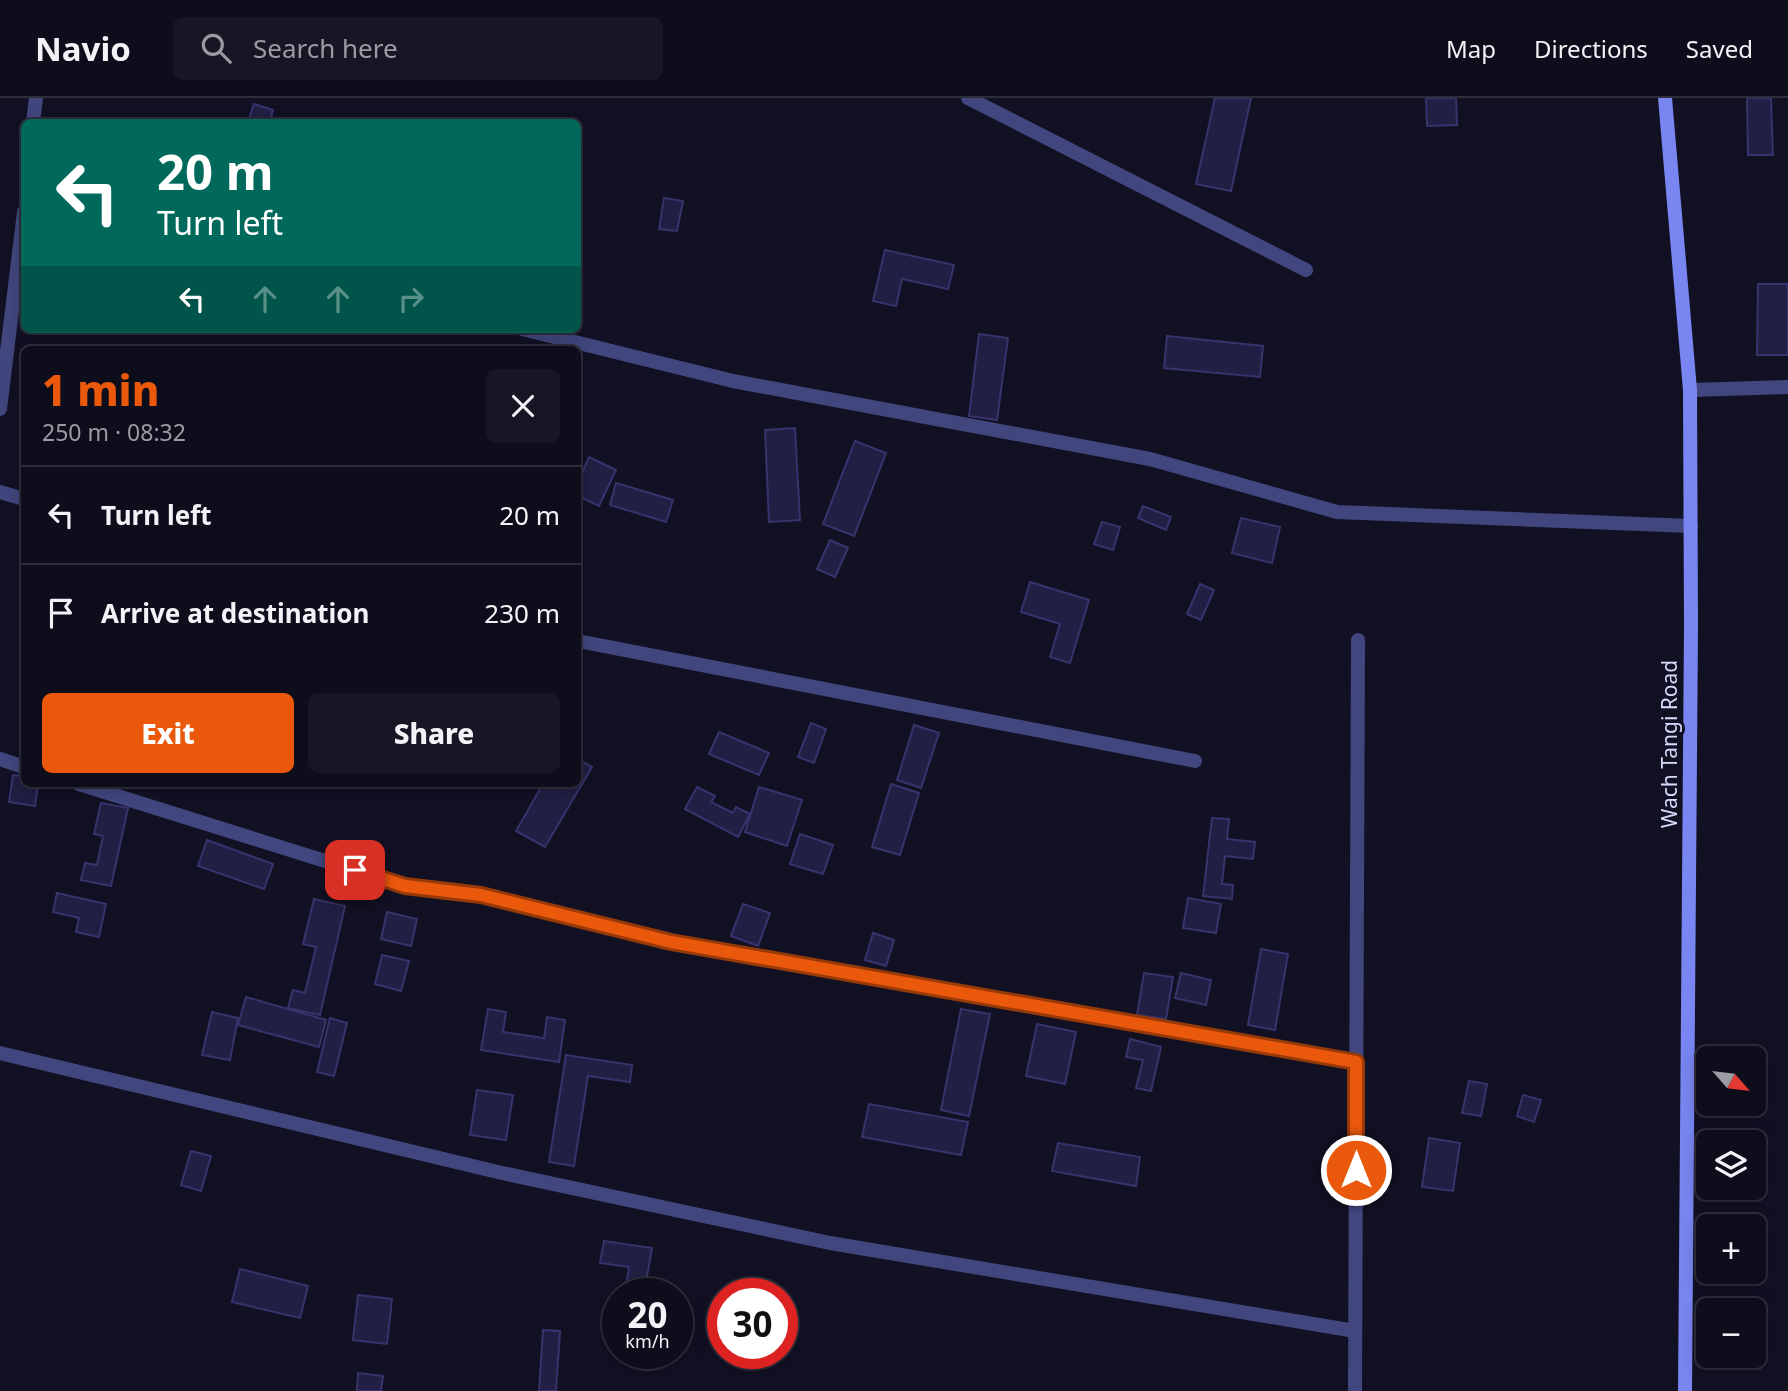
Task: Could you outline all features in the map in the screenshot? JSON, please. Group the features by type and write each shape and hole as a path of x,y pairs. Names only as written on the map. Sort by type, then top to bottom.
{"main road":[{"name":"Wach Tangi Road","path":"1665,98 1690,390 1685,1391"}],"street":[{"path":"33,119 36,98"},
{"path":"968,98 1306,270"},
{"path":"0,409 21,243"},
{"path":"538,333 733,381 1150,459 1337,512 1691,526"},
{"path":"1690,390 1788,387"},
{"path":"0,492 21,498"},
{"path":"1355,1391 1359,640"},
{"path":"581,642 1195,761"},
{"path":"0,759 21,766"},
{"path":"89,787 405,886 481,895 671,942 1356,1062"},
{"path":"0,1053 502,1173 830,1243 1355,1331"}],"building":[{"path":"1215,98 1251,98 1231,191 1196,184"},
{"path":"1426,98 1456,98 1457,125 1427,126"},
{"path":"1747,98 1771,98 1773,155 1748,155"},
{"path":"254,104 273,110 271,119 249,119"},
{"path":"664,198 683,201 677,231 659,229"},
{"path":"885,250 954,265 948,289 902,279 896,306 873,301"},
{"path":"1758,284 1788,284 1788,355 1757,355"},
{"path":"979,334 1008,338 997,420 969,416"},
{"path":"1167,336 1263,346 1260,377 1164,368"},
{"path":"795,428 800,520 769,522 765,430"},
{"path":"855,441 886,453 854,536 823,524"},
{"path":"589,457 616,470 599,506 581,497 581,475"},
{"path":"616,483 673,500 666,522 610,505"},
{"path":"1143,506 1171,517 1166,530 1138,518"},
{"path":"1241,518 1280,527 1272,563 1232,553"},
{"path":"1102,522 1120,527 1113,550 1094,544"},
{"path":"830,540 848,548 835,577 817,569"},
{"path":"1030,582 1089,600 1070,663 1050,657 1060,624 1021,612"},
{"path":"1200,584 1214,590 1201,620 1187,614"},
{"path":"811,723 826,729 814,763 798,757"},
{"path":"914,725 939,733 921,788 897,780"},
{"path":"719,732 769,753 759,775 709,754"},
{"path":"581,761 592,767 581,786"},
{"path":"13,775 21,776 21,787 38,787 35,806 9,802"},
{"path":"891,784 919,793 900,855 872,847"},
{"path":"541,787 580,787 545,847 516,831"},
{"path":"697,787 715,796 711,802 733,813 736,807 750,814 738,837 685,809"},
{"path":"759,787 802,800 787,846 745,832"},
{"path":"101,803 128,808 111,886 81,880 85,863 97,865 103,836 94,834"},
{"path":"1212,818 1229,819 1227,839 1255,842 1253,859 1225,856 1222,884 1233,885 1232,899 1203,896"},
{"path":"800,834 833,845 823,874 790,864"},
{"path":"207,840 273,864 264,889 198,866"},
{"path":"57,893 106,904 99,937 76,932 79,918 53,912"},
{"path":"1188,898 1221,904 1216,933 1183,928"},
{"path":"314,899 345,906 320,1015 288,1008 293,990 305,993 316,947 303,944"},
{"path":"743,904 770,913 758,946 731,936"},
{"path":"387,912 417,919 411,946 381,939"},
{"path":"873,933 894,940 886,966 865,960"},
{"path":"1261,949 1288,954 1275,1030 1248,1025"},
{"path":"382,955 409,961 401,991 375,984"},
{"path":"1144,973 1173,977 1166,1019 1137,1015"},
{"path":"1181,973 1211,980 1206,1005 1175,998"},
{"path":"246,997 326,1020 319,1047 238,1025"},
{"path":"488,1009 506,1012 503,1032 544,1038 547,1017 565,1020 559,1062 481,1050"},
{"path":"961,1009 990,1014 969,1116 941,1110"},
{"path":"212,1012 238,1018 230,1060 202,1055"},
{"path":"330,1018 347,1023 334,1076 317,1072"},
{"path":"1037,1024 1076,1032 1065,1084 1026,1076"},
{"path":"1130,1039 1161,1047 1151,1091 1136,1088 1143,1060 1126,1057"},
{"path":"566,1055 632,1065 630,1082 588,1076 574,1166 549,1162"},
{"path":"1469,1081 1487,1084 1481,1116 1462,1113"},
{"path":"477,1090 513,1095 506,1140 470,1135"},
{"path":"1523,1095 1541,1100 1534,1122 1517,1116"},
{"path":"869,1104 968,1122 961,1155 862,1137"},
{"path":"1429,1138 1460,1143 1453,1191 1422,1187"},
{"path":"1058,1143 1140,1157 1136,1186 1052,1171"},
{"path":"191,1151 211,1156 201,1191 181,1185"},
{"path":"604,1241 652,1248 647,1278 627,1278 629,1267 600,1263"},
{"path":"240,1269 308,1286 300,1318 232,1302"},
{"path":"358,1295 392,1299 387,1344 353,1340"},
{"path":"543,1330 560,1331 556,1391 539,1391"},
{"path":"358,1373 383,1376 381,1391 357,1391"}],"route":[{"path":"355,870 405,886 481,895 671,942 1356,1062 1356,1170"}]}
